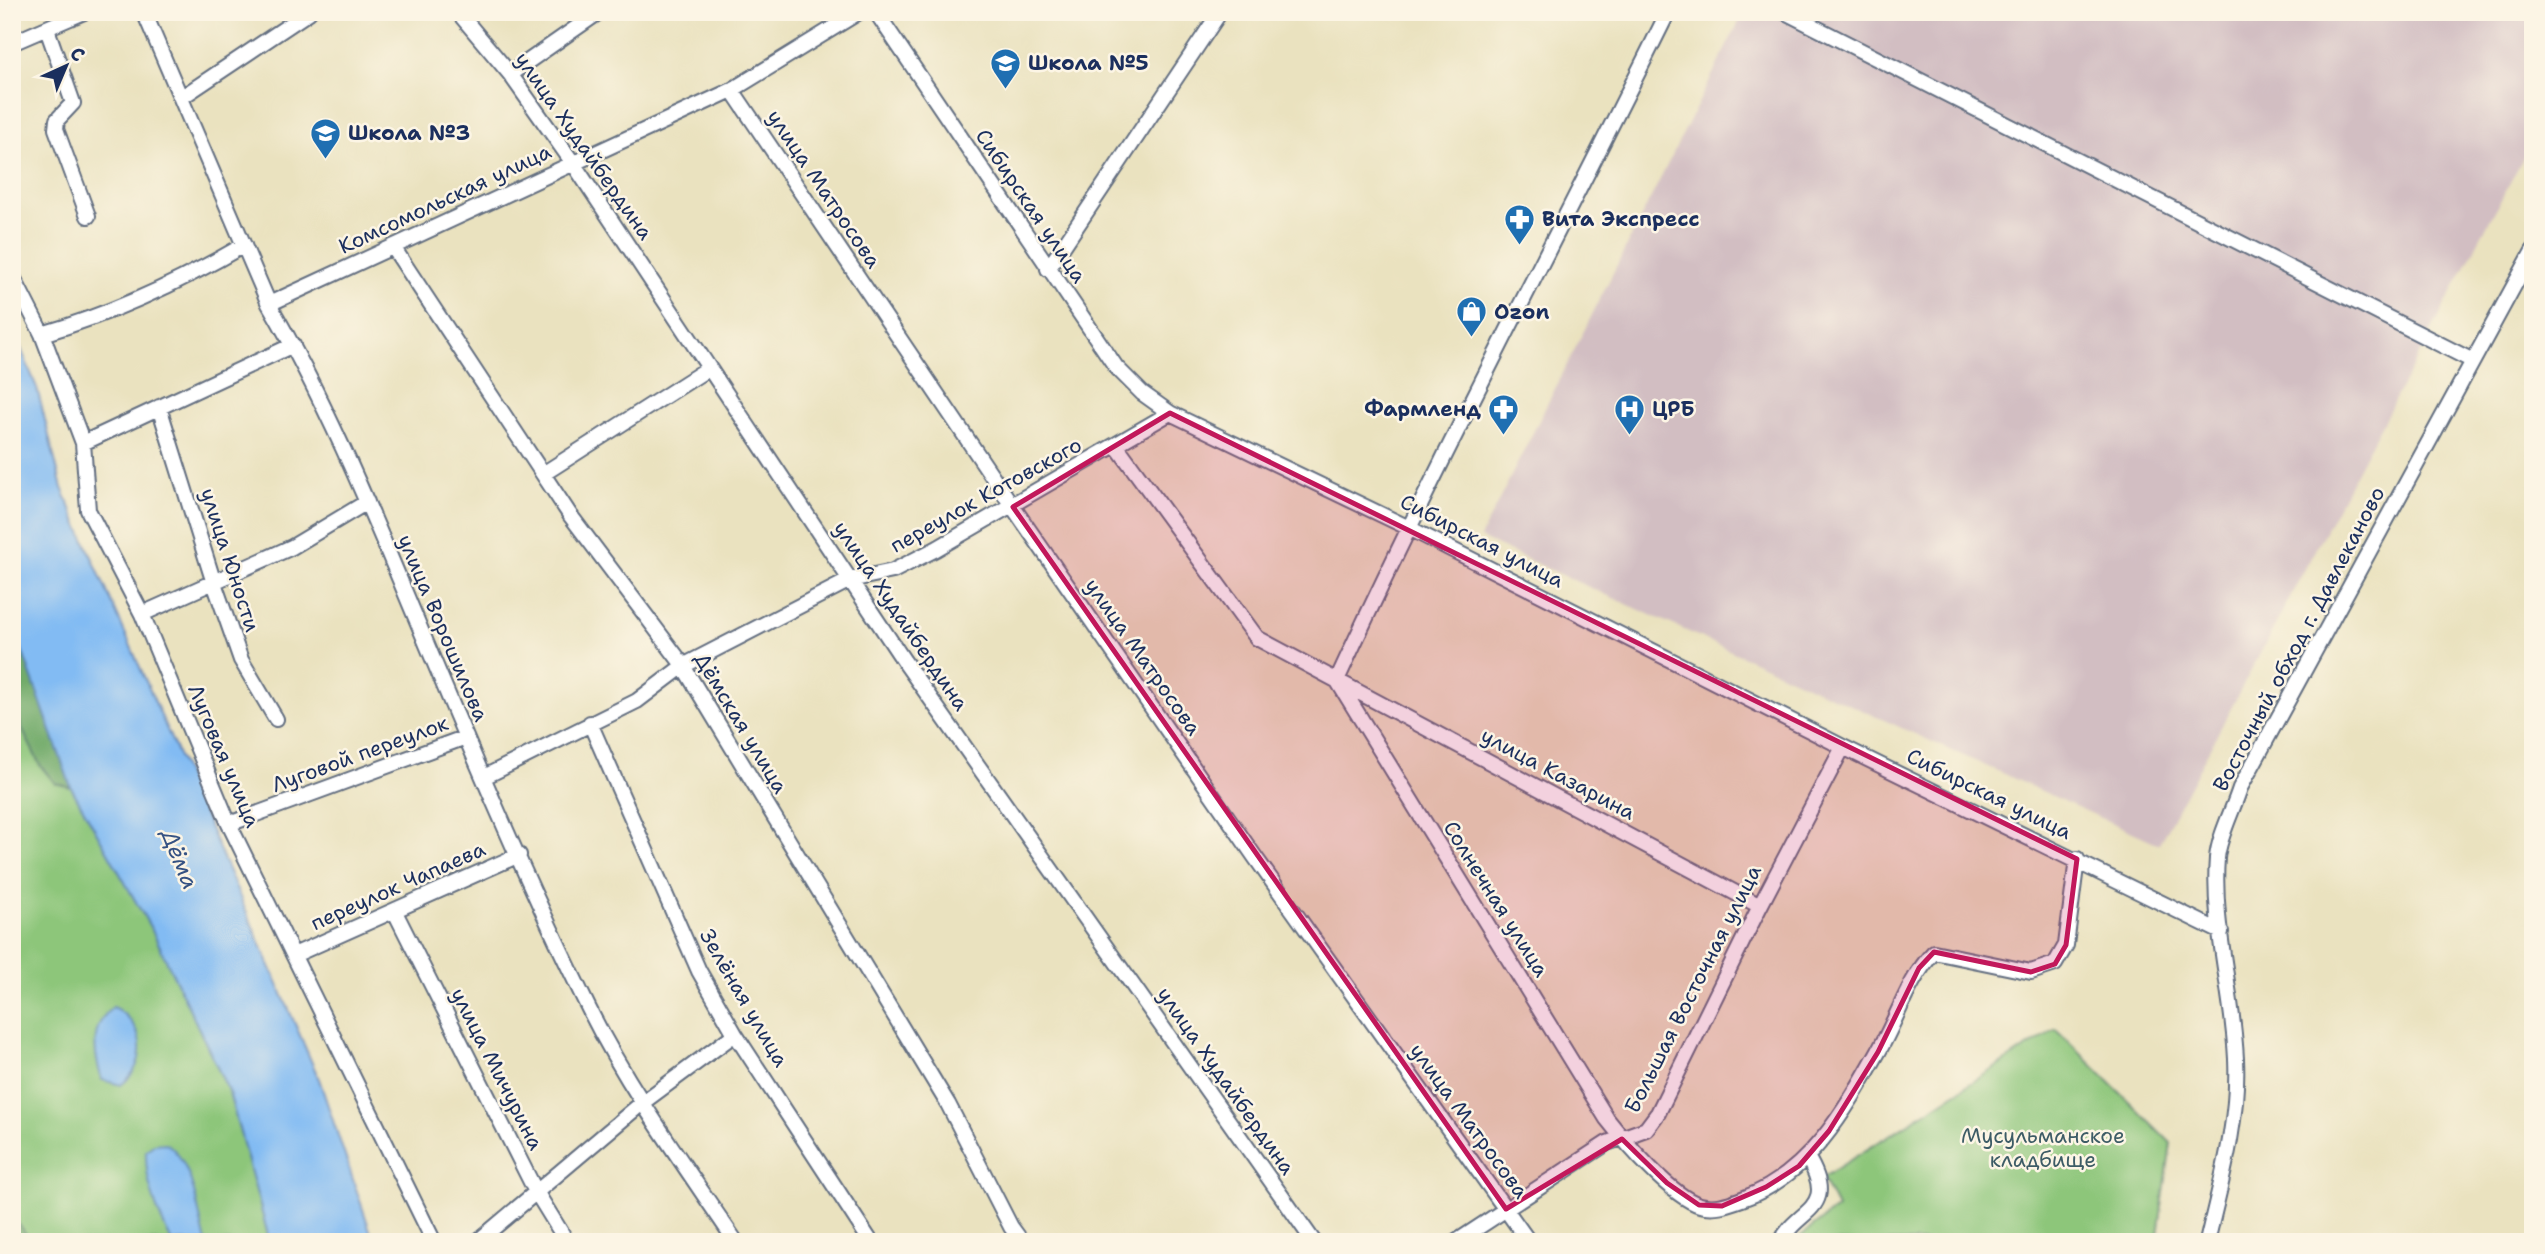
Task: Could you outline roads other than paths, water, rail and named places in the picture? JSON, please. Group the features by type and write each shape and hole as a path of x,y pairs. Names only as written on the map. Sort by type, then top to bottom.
{"street":[{"path":"12,43 84,12"},
{"name":"улица Ворошилова","path":"144,12 269,304 293,345 367,502 466,737 590,1010 642,1103 736,1242"},
{"path":"181,97 309,12"},
{"name":"улица Худайбердина","path":"458,12 510,74 573,163 904,661 1314,1242"},
{"path":"510,74 599,12"},
{"name":"Комсомольская улица","path":"269,304 732,90 859,12"},
{"name":"Сибирская улица","path":"876,12 1115,367 1142,393 1170,413 1407,527 1843,747 2077,859 2221,932"},
{"path":"1048,269 1220,12"},
{"path":"1337,680 1407,527 1570,211 1668,12"},
{"path":"1785,12 2473,361"},
{"path":"47,29 73,103 57,120 56,129 88,216"},
{"name":"улица Матросова","path":"732,90 1013,507 1283,898 1529,1242"},
{"path":"42,334 82,323 198,272 244,245"},
{"name":"Дёмская улица","path":"393,247 570,515 683,666 948,1104 1011,1227 1022,1242"},
{"name":"Восточный обход г. Давлеканово","path":"2207,1242 2230,1147 2236,1061 2217,909 2217,856 2240,788 2533,251"},
{"name":"Луговая улица","path":"12,275 42,334 83,443 88,510 142,614 229,824 434,1242"},
{"path":"83,443 293,345"},
{"path":"543,474 709,368"},
{"name":"улица Юности","path":"159,407 213,580 242,660 276,719"},
{"name":"переулок Котовского","path":"484,777 637,701 683,666 850,580 893,571 1013,507 1170,413"},
{"name":"улица Казарина","path":"1116,445 1257,638 1760,906"},
{"path":"142,614 292,547 367,502"},
{"name":"Солнечная улица","path":"1337,680 1622,1139 1667,1183 1699,1205 1722,1206 1752,1196 1799,1166 1807,1157"},
{"name":"Зелёная улица","path":"590,723 699,971 735,1034 871,1242"},
{"name":"Луговой переулок","path":"229,824 466,737"},
{"name":"Большая Восточная улица","path":"1456,1242 1607,1143 1646,1129 1658,1113 1760,906 1843,747"},
{"name":"переулок Чапаева","path":"294,955 519,855"},
{"path":"1781,1242 1785,1233 1807,1215 1817,1198 1818,1175 1807,1157 1829,1131 1871,1064 1919,968 1934,952 2031,972 2055,964 2066,945 2077,859"},
{"name":"улица Мичурина","path":"395,912 535,1190 566,1242"},
{"path":"477,1242 535,1190 642,1103 735,1034"}],"water":[{"name":"Дёма","path":"12,327 37,388 62,488 319,1079 374,1242 270,1242 229,1092 153,932 71,787 12,622"},
{"path":"113,1007 132,1023 140,1044 136,1066 121,1085 102,1080 97,1060 97,1032 105,1015"},
{"path":"166,1143 183,1162 189,1175 206,1242 172,1242 162,1221 150,1186 146,1151 154,1144"}],"place":[{"name":"Школа №5","path":"1005,90"},
{"name":"Школа №3","path":"325,160"},
{"name":"Вита Экспресс","path":"1519,246"},
{"name":"Ozon","path":"1471,339"},
{"name":"Фармленд","path":"1504,436"},
{"name":"ЦРБ","path":"1629,436"}],"park label":[{"name":"Мусульманское кладбище","path":"2043,1148"}]}
